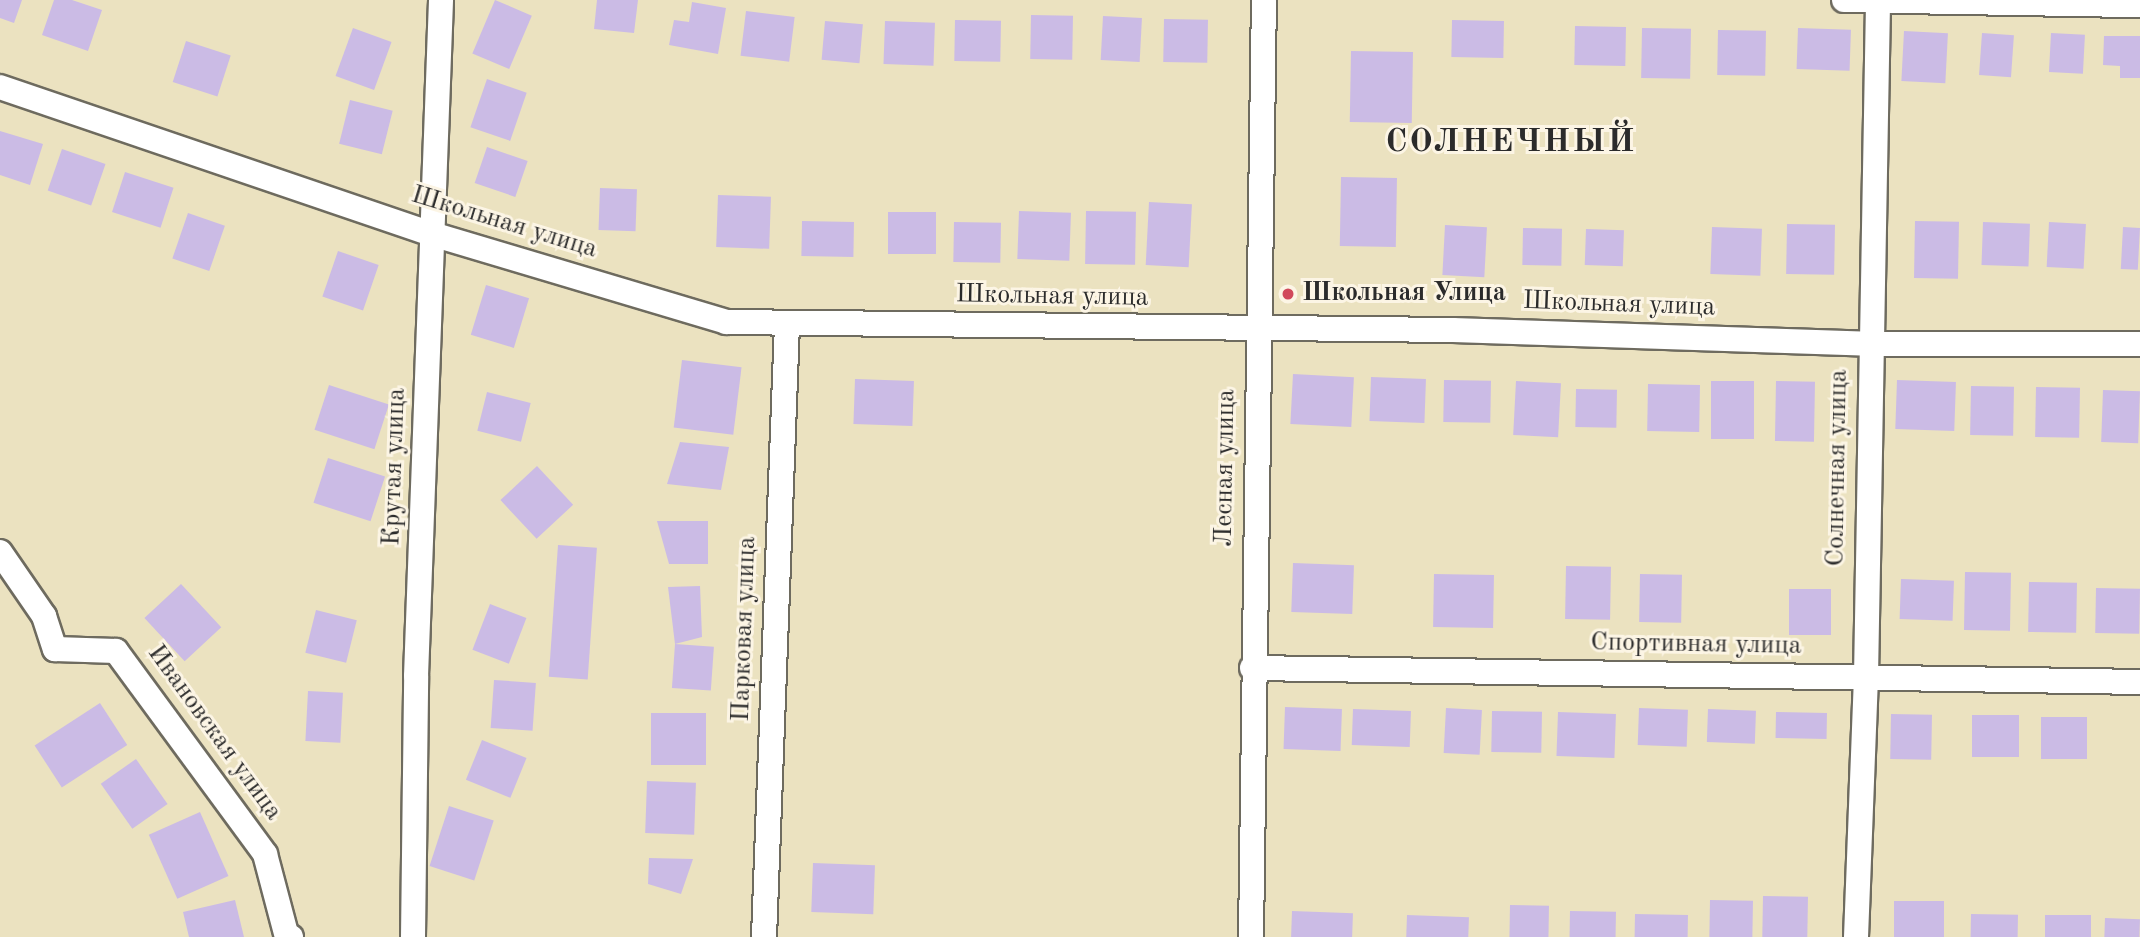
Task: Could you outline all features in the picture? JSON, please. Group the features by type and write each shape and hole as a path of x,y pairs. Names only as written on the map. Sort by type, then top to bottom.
{"street":[{"name":"Крутая улица","path":"413,937 416,676 435,235 441,0"},
{"name":"Лесная улица","path":"1251,937 1252,668 1264,0"},
{"path":"1844,0 2140,5"},
{"name":"Солнечная улица","path":"1856,937 1866,677 1869,344 1878,0"},
{"name":"Школьная улица","path":"0,87 435,235 726,322 1453,330 1869,344 2140,344"},
{"name":"Парковая улица","path":"764,937 787,323"},
{"name":"Ивановская улица","path":"0,552 44,616 55,649 116,651 227,798 265,853 289,937"},
{"name":"Спортивная улица","path":"1252,668 2140,682"}],"building":[{"path":"0,0 22,0 14,23 0,18"},
{"path":"54,0 72,0 102,10 88,51 42,35"},
{"path":"495,0 532,16 509,69 472,53"},
{"path":"597,0 638,0 634,33 594,29"},
{"path":"692,2 726,8 718,54 669,45 674,20 689,22"},
{"path":"746,11 795,17 789,62 741,56"},
{"path":"1031,15 1073,16 1072,60 1030,59"},
{"path":"1103,16 1142,18 1140,62 1101,60"},
{"path":"1164,19 1208,20 1207,63 1163,62"},
{"path":"955,20 1001,21 1000,62 954,61"},
{"path":"1452,20 1504,21 1503,58 1451,57"},
{"path":"825,21 863,24 859,63 822,60"},
{"path":"885,21 935,23 933,66 883,64"},
{"path":"1575,26 1626,27 1625,66 1574,65"},
{"path":"353,28 392,42 374,90 336,76"},
{"path":"1642,28 1691,29 1690,79 1641,78"},
{"path":"1798,28 1851,30 1850,71 1797,69"},
{"path":"1718,30 1766,31 1765,76 1717,75"},
{"path":"1904,31 1948,33 1945,83 1901,81"},
{"path":"1982,33 2014,35 2011,77 1979,75"},
{"path":"2051,33 2085,35 2083,74 2049,72"},
{"path":"2104,36 2140,36 2140,78 2120,78 2120,66 2103,65"},
{"path":"186,41 231,56 217,96 173,82"},
{"path":"1351,51 1413,52 1412,123 1350,122"},
{"path":"487,79 527,93 510,141 470,127"},
{"path":"350,100 393,111 382,154 339,144"},
{"path":"0,131 43,144 30,185 0,175"},
{"path":"487,147 528,161 515,197 475,183"},
{"path":"62,149 105,164 91,206 48,191"},
{"path":"125,172 174,188 161,228 112,212"},
{"path":"1341,177 1397,178 1396,247 1340,246"},
{"path":"600,188 637,189 636,231 599,230"},
{"path":"718,195 771,197 769,249 716,247"},
{"path":"1149,202 1192,204 1189,267 1146,265"},
{"path":"1019,211 1071,213 1069,261 1017,259"},
{"path":"1086,211 1136,212 1135,265 1085,264"},
{"path":"888,212 936,212 936,254 888,254"},
{"path":"188,213 225,226 209,271 172,258"},
{"path":"802,221 854,222 853,257 801,256"},
{"path":"1915,221 1959,222 1958,279 1914,278"},
{"path":"954,222 1001,223 1000,263 953,262"},
{"path":"1983,222 2030,224 2028,267 1981,265"},
{"path":"2049,222 2086,224 2084,269 2047,267"},
{"path":"1787,224 1835,225 1834,275 1786,274"},
{"path":"1445,225 1487,227 1484,277 1442,275"},
{"path":"1712,227 1762,229 1760,276 1710,274"},
{"path":"2123,227 2140,228 2138,270 2121,269"},
{"path":"1523,228 1562,229 1561,266 1522,265"},
{"path":"1586,229 1624,230 1623,266 1585,265"},
{"path":"338,251 379,265 363,310 322,296"},
{"path":"486,285 529,298 514,348 471,335"},
{"path":"682,360 742,367 733,435 674,427"},
{"path":"1293,374 1354,377 1351,427 1290,424"},
{"path":"1371,377 1426,379 1424,423 1369,421"},
{"path":"855,379 914,381 912,426 853,424"},
{"path":"1444,380 1491,381 1490,423 1443,422"},
{"path":"1897,380 1956,382 1954,431 1895,429"},
{"path":"1516,381 1561,383 1558,437 1513,435"},
{"path":"1711,381 1754,381 1754,439 1711,439"},
{"path":"1776,381 1815,382 1814,442 1775,441"},
{"path":"1648,384 1700,385 1699,432 1647,431"},
{"path":"329,385 389,404 374,449 314,430"},
{"path":"1971,386 2014,387 2013,436 1970,435"},
{"path":"2036,387 2080,388 2079,438 2035,437"},
{"path":"1576,389 1617,390 1616,428 1575,427"},
{"path":"2103,390 2140,391 2138,443 2101,442"},
{"path":"487,392 531,403 521,442 477,431"},
{"path":"680,442 729,447 721,490 667,484"},
{"path":"328,458 385,477 371,521 313,503"},
{"path":"537,466 573,505 537,539 500,500"},
{"path":"657,521 708,521 708,564 669,564"},
{"path":"558,545 597,548 588,679 549,677"},
{"path":"1293,563 1354,565 1352,614 1291,612"},
{"path":"1566,566 1611,567 1610,620 1565,619"},
{"path":"1965,572 2011,573 2010,631 1964,630"},
{"path":"1434,574 1494,575 1493,628 1433,627"},
{"path":"1640,574 1682,575 1681,623 1639,622"},
{"path":"1901,579 1954,581 1953,621 1900,619"},
{"path":"2029,582 2077,583 2076,633 2028,632"},
{"path":"181,584 221,627 185,661 144,618"},
{"path":"700,586 702,637 675,644 668,587"},
{"path":"2096,588 2140,589 2139,634 2095,633"},
{"path":"1789,589 1831,589 1831,635 1789,635"},
{"path":"490,604 526,618 509,664 472,650"},
{"path":"316,610 357,620 346,663 305,653"},
{"path":"675,644 714,647 711,691 672,688"},
{"path":"494,680 536,683 533,731 491,728"},
{"path":"308,691 343,693 340,743 305,741"},
{"path":"100,703 127,745 62,787 35,745"},
{"path":"1285,707 1342,709 1340,751 1284,749"},
{"path":"1446,708 1482,710 1480,755 1444,753"},
{"path":"1639,708 1688,710 1687,747 1638,745"},
{"path":"1353,709 1411,711 1410,747 1352,745"},
{"path":"1708,709 1756,711 1755,744 1707,742"},
{"path":"1492,711 1542,712 1541,753 1491,752"},
{"path":"1558,712 1616,714 1614,758 1556,756"},
{"path":"1776,712 1827,713 1827,739 1776,738"},
{"path":"651,713 706,713 706,765 651,765"},
{"path":"1891,714 1932,715 1931,760 1890,759"},
{"path":"1972,715 2019,715 2019,757 1972,757"},
{"path":"2041,717 2087,717 2087,759 2041,759"},
{"path":"482,740 527,758 510,798 466,780"},
{"path":"136,759 168,804 132,829 101,784"},
{"path":"647,781 696,783 694,835 645,833"},
{"path":"449,806 494,821 474,880 430,866"},
{"path":"200,812 228,876 177,899 149,835"},
{"path":"649,858 693,859 681,894 648,884"},
{"path":"813,863 875,865 873,914 811,912"},
{"path":"1763,896 1808,897 1807,937 1762,937"},
{"path":"235,900 244,937 189,937 183,912"},
{"path":"1710,900 1753,901 1752,937 1709,937"},
{"path":"1894,901 1944,901 1944,937 1894,937"},
{"path":"1510,905 1549,906 1548,937 1509,937"},
{"path":"1292,911 1353,913 1352,937 1291,937"},
{"path":"1570,911 1616,912 1616,937 1570,937"},
{"path":"1635,914 1688,915 1688,937 1635,937"},
{"path":"1971,914 2018,915 2018,937 1971,937"},
{"path":"1407,915 1469,917 1468,937 1406,937"},
{"path":"2045,915 2091,915 2091,937 2045,937"},
{"path":"2105,918 2140,919 2139,937 2104,937"}],"place":[{"name":"Школьная Улица","path":"1288,294"}],"district":[{"name":"СОЛНЕЧНЫЙ","path":"1511,143"}]}
